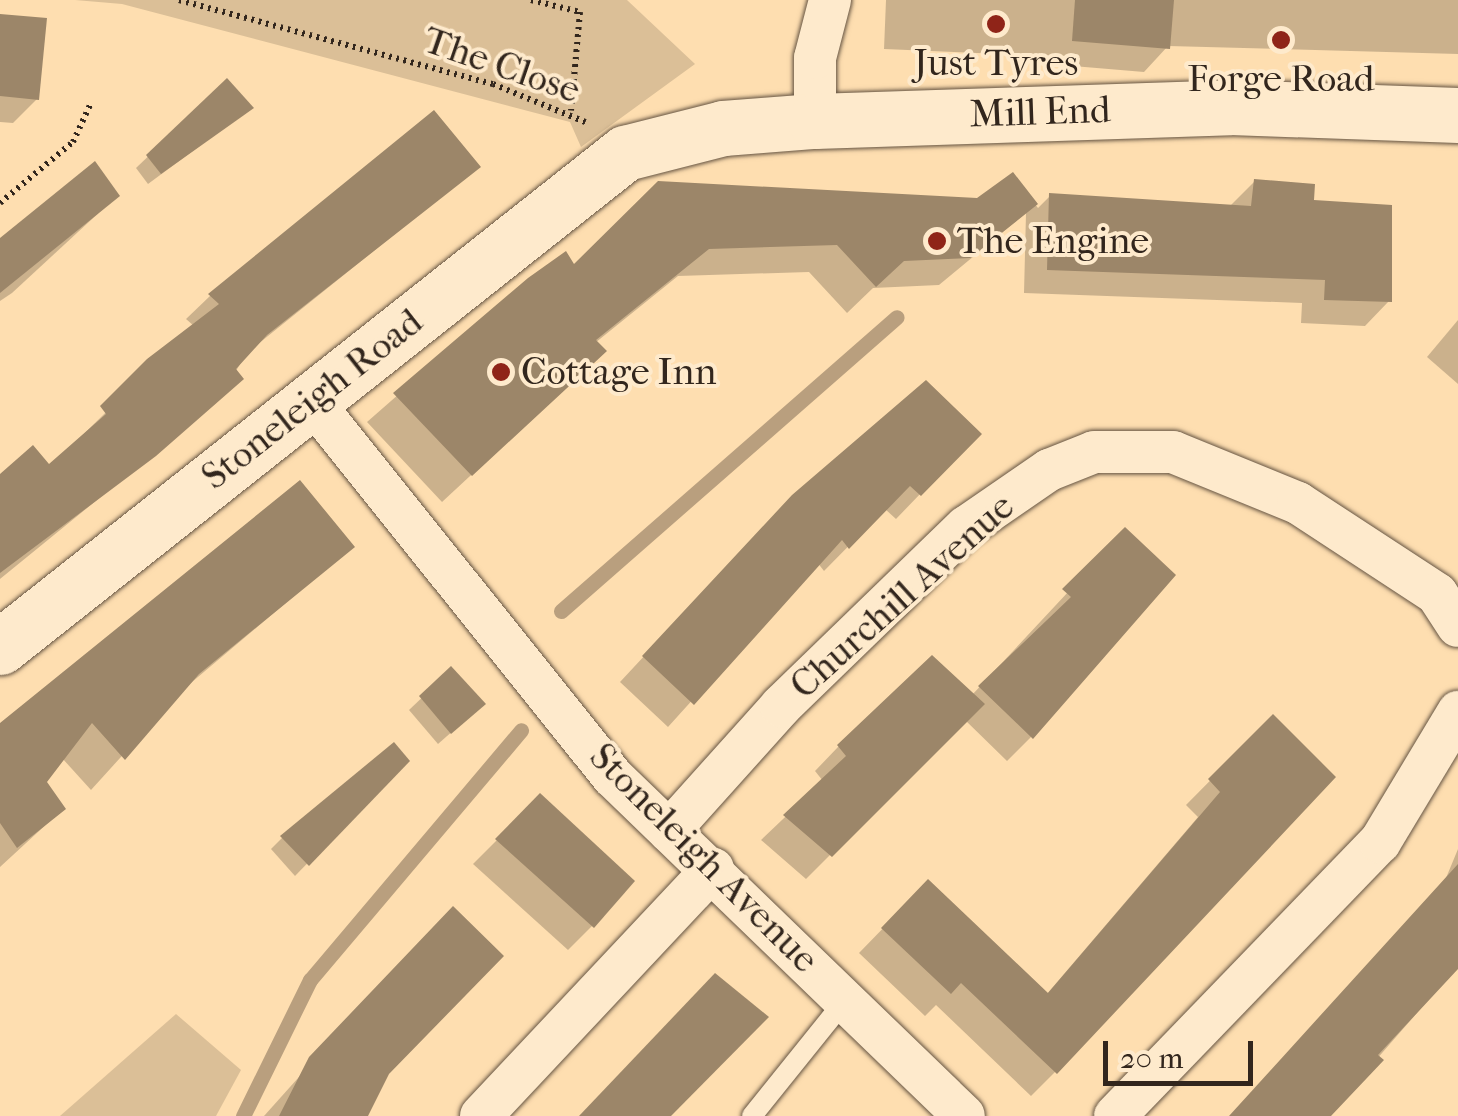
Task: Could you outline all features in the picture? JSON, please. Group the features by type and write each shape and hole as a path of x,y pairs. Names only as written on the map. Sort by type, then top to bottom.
{"street":[{"path":"815,121 815,58 830,0"},
{"name":"Mill End","path":"625,153 723,128 815,121 1230,108 1458,115"},
{"name":"Stoneleigh Road","path":"0,647 625,153"},
{"name":"Stoneleigh Avenue","path":"310,399 612,776 847,998 964,1116"},
{"name":"Churchill Avenue","path":"669,831 918,571 1048,470 1094,452 1173,452 1343,530 1436,594 1458,626"},
{"path":"1116,1116 1380,842 1458,712"},
{"path":"481,1116 713,869"}],"lane":[{"path":"752,1116 847,998"}],"path":[{"name":"The Close","path":"179,0 571,111 625,153"},
{"path":"531,0 580,12 571,111"},
{"path":"0,202 72,142 90,105"}],"shaded area":[{"path":"75,0 627,0 695,64 581,147 570,122 122,4"},
{"path":"176,1014 241,1070 216,1116 60,1116"}],"building":[{"path":"1075,0 1174,0 1170,49 1072,41"},
{"path":"0,14 47,18 39,100 0,96"},
{"path":"227,78 254,108 161,174 146,155"},
{"path":"434,110 481,167 267,335 236,369 244,379 156,456 0,573 0,474 33,445 49,464 106,414 100,406 147,359 219,304 208,294"},
{"path":"95,161 120,196 0,293 0,238"},
{"path":"1013,172 1038,204 970,258 904,261 876,287 837,245 709,249 596,340 607,351 472,476 393,393 528,278 566,251 574,264 658,181 977,198"},
{"path":"1254,179 1315,184 1314,200 1392,205 1392,302 1324,300 1325,280 1047,270 1049,193 1251,206"},
{"path":"926,380 982,434 921,496 910,486 849,549 842,540 694,705 642,656 792,495"},
{"path":"300,480 355,547 199,674 125,760 92,723 47,782 66,809 17,848 0,823 0,723"},
{"path":"1125,527 1176,575 1033,739 978,686 1071,597 1062,589"},
{"path":"932,655 985,704 832,857 783,815 846,756 837,745"},
{"path":"451,666 486,704 451,734 419,696"},
{"path":"1273,714 1336,777 1057,1074 961,983 951,994 881,928 928,879 1048,993 1220,792 1208,779"},
{"path":"394,742 410,761 309,866 280,836"},
{"path":"540,793 635,881 594,928 495,839"},
{"path":"1458,864 1458,969 1378,1055 1384,1060 1331,1116 1229,1116"},
{"path":"453,906 504,956 389,1074 368,1116 279,1116 309,1057"},
{"path":"715,973 769,1017 671,1116 579,1116"}],"waterway":[{"path":"561,611 897,317"},
{"path":"243,1116 310,980 521,730"}],"place":[{"name":"Just Tyres","path":"996,24"},
{"name":"Forge Road","path":"1281,40"},
{"name":"The Engine","path":"937,241"},
{"name":"Cottage Inn","path":"501,372"}]}
